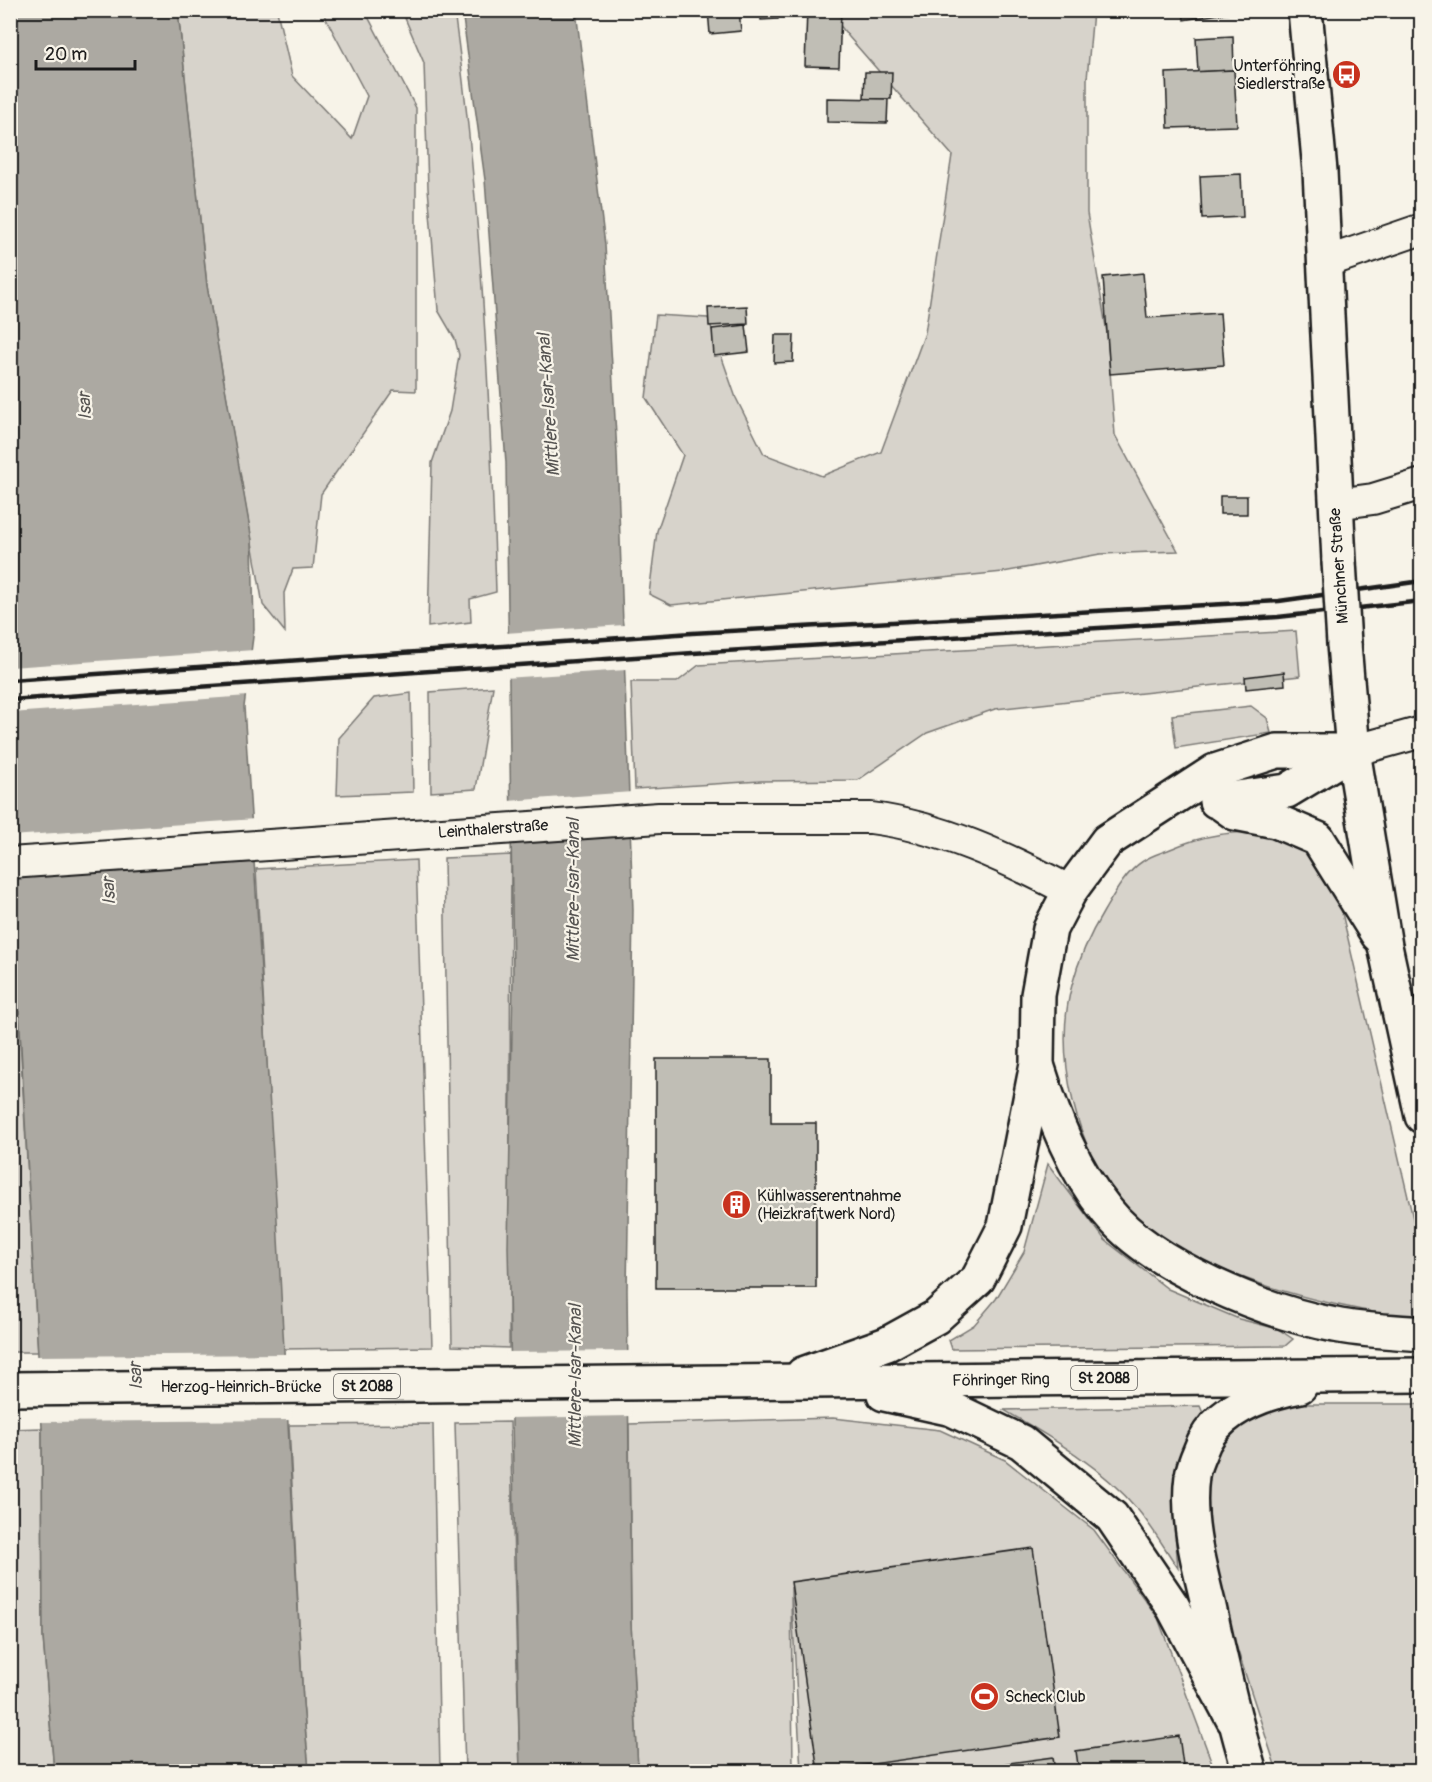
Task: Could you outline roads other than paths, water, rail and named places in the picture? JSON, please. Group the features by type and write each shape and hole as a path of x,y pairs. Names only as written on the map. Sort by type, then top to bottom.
{"main road":[{"name":"Münchner Straße","path":"1305,10 1314,91 1335,504 1353,752 1385,946 1422,1116"},
{"path":"779,1383 888,1344 936,1317 978,1279 1005,1226 1037,1064 1038,995 1050,929 1071,891 1107,841 1215,771 1277,752 1353,752"},
{"path":"1164,804 1218,801 1287,791 1353,752"},
{"path":"1218,801 1235,813 1276,821 1318,839 1385,946"},
{"path":"1037,1064 1054,1122 1078,1166 1108,1211 1149,1250 1247,1300 1336,1326 1422,1334"},
{"path":"1250,1772 1233,1719 1196,1552 1191,1510 1192,1475 1205,1440 1232,1410 1276,1391 1360,1374"},
{"name":"Föhringer Ring","path":"723,1384 1422,1375"},
{"path":"848,1382 861,1389 952,1409 1021,1443 1112,1517 1173,1607 1233,1719"},
{"name":"Herzog-Heinrich-Brücke","path":"10,1389 723,1384"}],"street":[{"path":"1323,263 1422,230"},
{"path":"1335,504 1373,499 1422,484"},
{"path":"1353,752 1422,732"},
{"name":"Leinthalerstraße","path":"10,863 659,818 870,818 898,821 995,852 1071,891"}],"water":[{"name":"Isar","path":"11,11 178,11 207,286 252,540 254,629 244,707 276,1201 303,1703 309,1771 54,1771 43,1637 42,1428 13,902 11,902"},
{"name":"Mittlere-Isar-Kanal","path":"462,11 576,11 605,245 617,453 633,910 627,1290 631,1623 638,1771 520,1771 508,1247 513,976 506,463 485,180"}],"railway":[{"path":"10,680 692,633 1279,601 1422,581"},
{"path":"10,700 693,653 1278,617 1422,601"}],"place":[{"name":"Unterföhring, Siedlerstraße","path":"1346,75"},
{"name":"Kühlwasserentnahme (Heizkraftwerk Nord)","path":"736,1205"},
{"name":"Scheck Club","path":"984,1697"}]}
